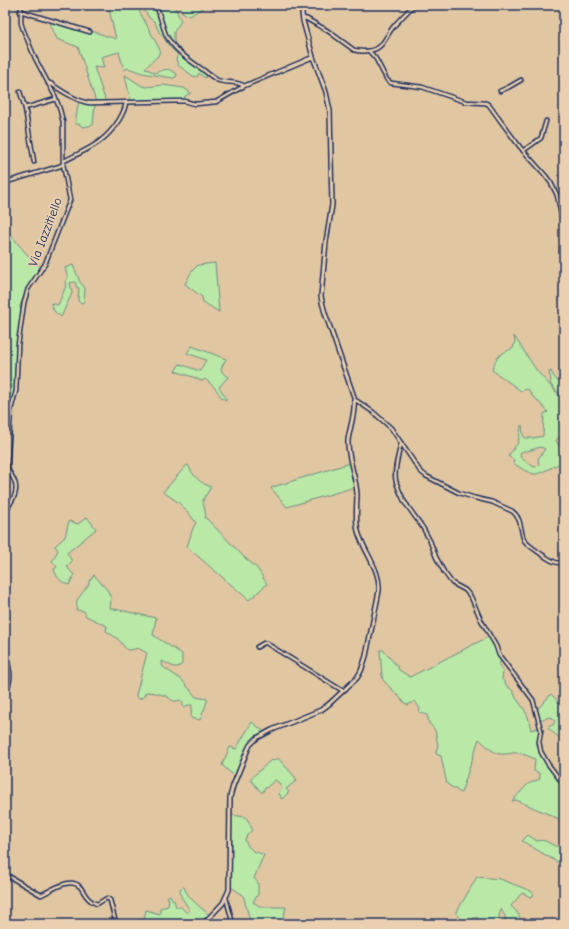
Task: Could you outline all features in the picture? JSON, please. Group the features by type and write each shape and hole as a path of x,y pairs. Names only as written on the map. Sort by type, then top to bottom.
{"main road":[{"path":"203,924 223,903 230,890 230,797 232,786 250,745 257,738 272,730 321,710 357,678 364,665 380,585 376,572 360,537 356,522 357,494 348,444 354,411 354,400 321,300 326,242 332,205 330,111 313,57 301,5"}],"street":[{"name":"Via Iazzitiello","path":"5,512 16,495 15,481 7,466 10,417 16,391 18,345 22,311 30,286 45,264 57,236 61,220 69,203 70,196 63,164 63,122 60,110 23,29 20,11 21,5"},
{"path":"156,5 168,38 186,58 217,80 222,82 237,83 244,86"},
{"path":"303,18 328,31 355,50 369,51 381,45 393,27 414,5"},
{"path":"20,11 90,32"},
{"path":"369,51 376,60 387,80 391,83 422,87 466,102 489,104 523,151 551,184 557,195 562,219 564,221"},
{"path":"48,83 87,103 184,101 195,104 212,103 244,86 313,57"},
{"path":"500,91 521,80"},
{"path":"20,92 25,108 34,162"},
{"path":"25,108 51,102 56,99"},
{"path":"5,181 10,181 60,166 64,161 100,142 115,125 126,107 126,103"},
{"path":"523,151 541,138 546,121"},
{"path":"354,400 387,423 420,471 459,493 492,502 512,511 520,521 524,540 529,546 552,560 564,564"},
{"path":"401,442 396,479 407,505 423,528 444,572 452,583 464,590 471,597 481,620 496,646 499,655 533,700 541,730 539,742 541,752 564,785"},
{"path":"257,647 264,642 266,643 343,691"},
{"path":"5,646 10,680 5,693"},
{"path":"5,874 41,895 62,884 76,884 92,902 97,904 107,898 110,900 116,924"},
{"path":"226,898 234,924"}],"green space":[{"path":"108,5 136,5 160,50 158,56 145,68 155,73 164,70 171,70 177,74 176,77 173,78 142,73 128,68 124,70 119,52 101,57 104,68 94,67 106,102 96,102 78,47 57,39 49,21 79,29 85,29 116,39"},
{"path":"141,5 156,5 168,38 187,60 208,74 205,78 199,73 197,77 193,76 178,65 176,59 178,55 169,46 159,32 155,22 149,18 142,9"},
{"path":"157,5 173,5 181,21 174,32 174,44 166,32"},
{"path":"179,5 207,5 190,16 182,12"},
{"path":"125,75 142,86 163,85 184,88 191,93 185,96 184,100 131,102"},
{"path":"79,100 88,104 95,104 93,125 83,127 79,124 75,124"},
{"path":"10,234 29,257 43,268 27,289 20,306 21,313 17,343 15,388 10,409 8,432 5,432 5,241"},
{"path":"215,263 219,312 203,302 202,297 185,284 192,271 198,265"},
{"path":"73,265 80,282 85,288 84,302 81,303 78,301 79,288 76,287 76,283 70,283 72,293 61,317 54,311 51,303 58,305 66,286 65,282 68,278 65,268"},
{"path":"514,336 537,371 564,401 564,432 556,440 561,449 564,446 564,462 537,474 520,468 513,463 514,460 508,456 518,443 522,425 523,435 525,438 543,436 544,414 548,412 533,397 529,390 527,389 521,391 492,370 497,358 513,348 515,342","holes":["541,447 545,449 538,459 539,465 534,467 521,458 520,453 523,451"]},
{"path":"192,346 226,359 221,369 228,377 219,387 226,400 222,398 215,388 205,379 202,381 175,371 180,364 200,371 206,360 187,353"},
{"path":"551,371 553,376 559,382 564,384 564,397 550,384 551,380 549,372"},
{"path":"350,463 355,487 287,507 271,488 273,487"},
{"path":"188,465 197,479 211,487 203,500 206,514 205,518 257,568 267,584 249,600 187,547 196,523 178,502 163,492"},
{"path":"87,517 96,529 67,553 72,561 67,567 74,575 69,585 59,579 56,575 54,569 57,567 52,561 58,550 55,546 65,537 69,521 78,524"},
{"path":"94,575 108,591 111,598 110,608 156,618 153,635 182,654 182,664 178,667 174,667 162,661 163,667 182,680 196,697 207,699 200,720 191,718 192,705 188,705 185,708 180,700 174,701 166,696 149,692 146,692 140,699 137,698 136,695 147,653 138,648 127,650 118,639 106,631 107,626 86,616 84,611 76,610 77,600"},
{"path":"490,636 501,659 499,665 503,672 502,679 513,691 524,709 528,717 531,730 541,727 541,750 546,760 564,784 564,821 516,800 512,801 528,784 540,779 539,773 534,771 535,759 518,753 498,753 491,750 479,739 461,793 447,784 441,756 436,754 438,745 435,730 428,722 427,715 419,712 420,709 415,701 408,705 406,704 383,680 380,650 383,650 399,670 410,677"},
{"path":"551,694 564,708 564,729 561,734 564,740 548,727 553,725 555,722 553,718 550,717 539,719 536,711"},
{"path":"252,722 264,732 255,738 248,746 235,777 222,765 230,747 236,749"},
{"path":"278,758 297,780 286,789 289,792 282,799 279,792 282,788 275,780 265,788 262,793 250,779 270,761"},
{"path":"231,815 246,817 252,830 247,835 245,840 254,852 264,855 254,878 258,883 258,894 253,902 261,907 286,907 282,924 251,924 243,895 231,887"},
{"path":"528,835 537,841 544,841 556,846 564,847 564,866 522,841"},
{"path":"477,877 500,879 531,891 534,895 530,897 523,893 511,906 517,912 523,924 506,924 505,916 501,909 499,916 500,924 482,924 477,917 472,919 475,924 465,924 456,913"},
{"path":"183,887 192,899 210,916 202,924 143,924 146,910 160,914 160,908 168,906 169,899 167,898 170,895 174,900 176,907 181,907 187,913 190,910 181,897 180,889"}]}
